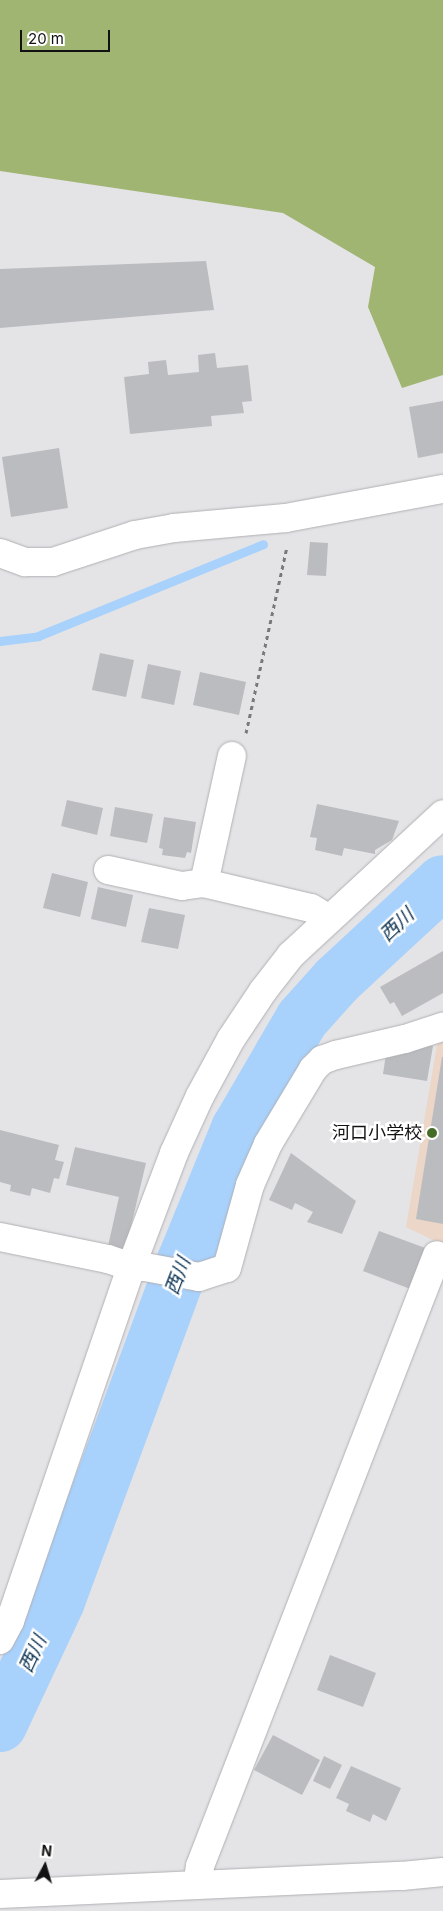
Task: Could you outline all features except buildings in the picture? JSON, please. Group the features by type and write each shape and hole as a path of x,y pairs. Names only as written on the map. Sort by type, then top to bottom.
{"street":[{"path":"0,553 25,562 53,562 135,535 174,528 286,518 443,489"},
{"path":"204,883 232,756"},
{"path":"0,1640 10,1621 138,1267 174,1153 200,1096 231,1040 263,991 291,955 443,814"},
{"path":"108,870 182,886 204,883 311,908 329,919"},
{"path":"0,1236 138,1267 200,1277 215,1274 227,1268 250,1185 268,1144 313,1069 322,1060 336,1055 405,1039 443,1027"},
{"path":"197,1885 200,1866 437,1255"},
{"path":"0,1894 443,1872"}],"path":[{"path":"232,756 245,740 288,540 286,518"}],"shaded area":[{"name":"河口小学校","path":"443,1037 443,1245 406,1227 438,1039"}],"green space":[{"path":"0,0 443,0 443,375 402,388 368,307 375,267 283,213 0,171"}],"waterway":[{"path":"0,641 38,636 263,544"},
{"name":"西川","path":"0,1725 58,1601 184,1261 238,1129 302,1019 337,980 443,882"}],"place":[{"name":"河口小学校","path":"432,1133"}]}
